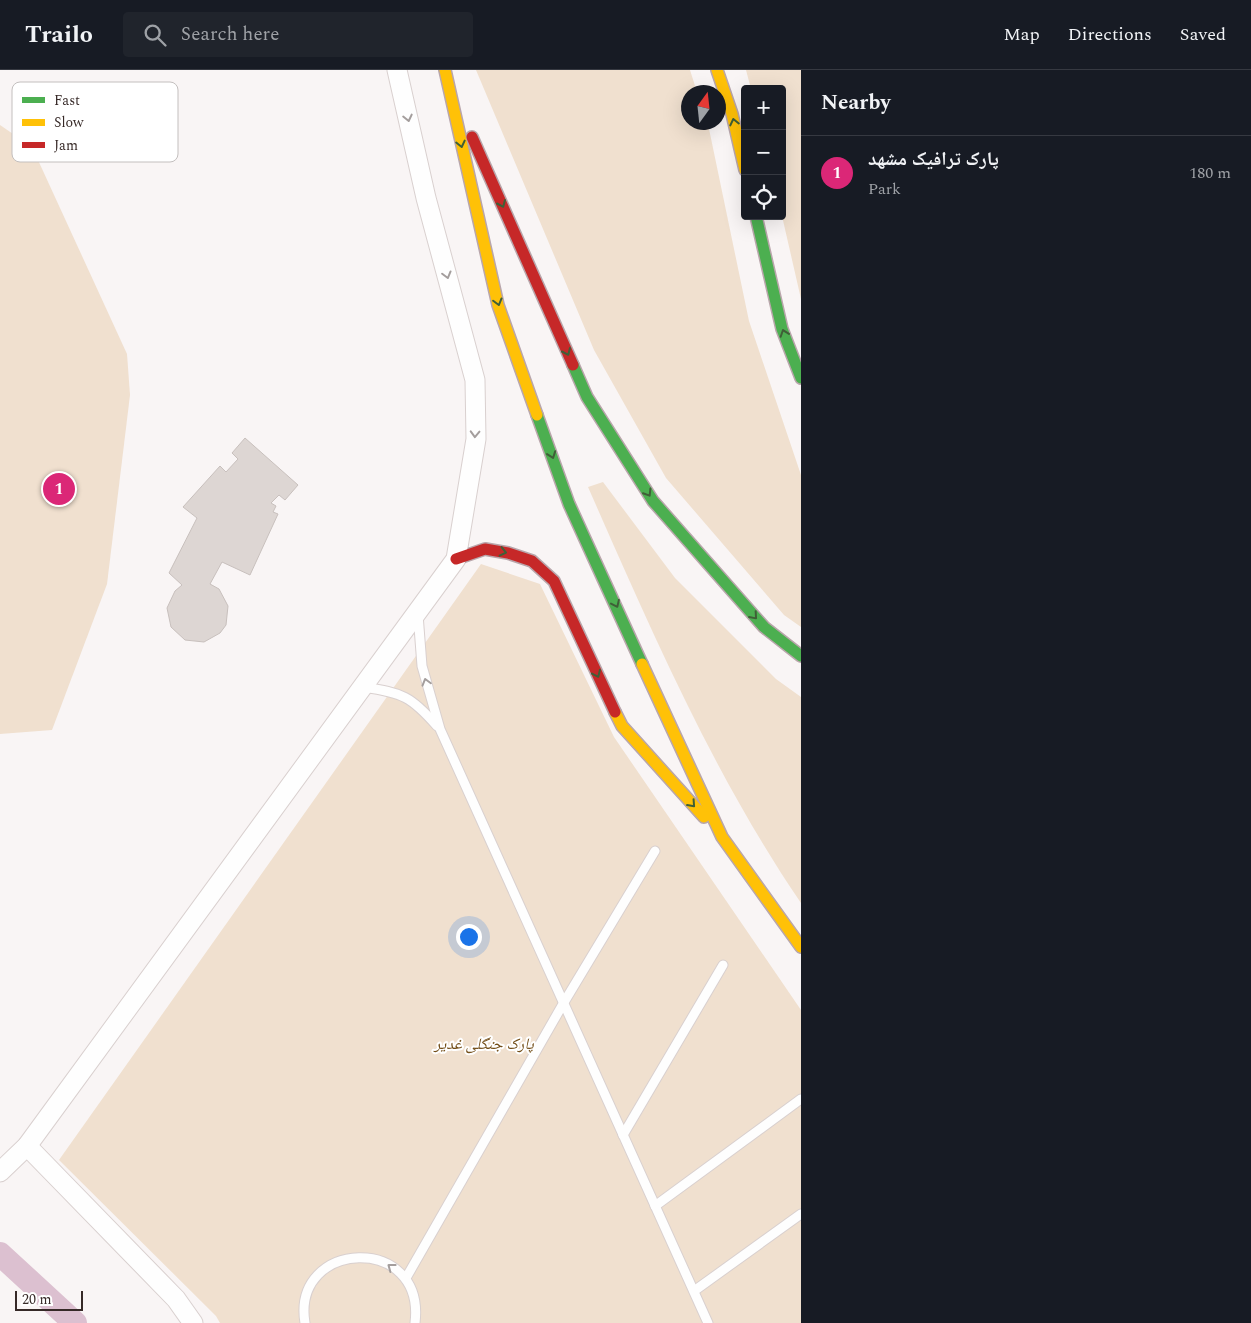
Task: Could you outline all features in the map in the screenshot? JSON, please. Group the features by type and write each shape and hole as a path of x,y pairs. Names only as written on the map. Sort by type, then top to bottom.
{"highway":[{"path":"716,70 732,114 741,153"},
{"path":"446,74 498,304 570,504 722,837"},
{"path":"446,74 587,397 652,501 764,627 801,656"},
{"path":"757,220 782,329 801,378"},
{"path":"456,559 485,549 508,553 532,561 554,581 622,726 722,837 801,947"}],"street":[{"path":"0,1172 27,1146 456,559 476,439 475,380 426,198 397,70"},
{"path":"27,1146 176,1299 193,1323"}],"lane":[{"path":"418,612 422,666 440,729 708,1323"},
{"path":"364,687 396,692 418,704 440,729"},
{"path":"406,1278 563,1004 655,851"},
{"path":"623,1135 723,965"},
{"path":"655,1206 801,1099"},
{"path":"694,1291 801,1214"},
{"path":"305,1323 302,1309 311,1283 331,1264 357,1256 384,1261 406,1278 417,1305 415,1323"}],"green space":[{"path":"476,70 690,70 695,85 681,85 681,130 709,130 749,321 801,475 801,627 784,615 666,478 594,350"},
{"path":"746,70 801,70 801,299 783,220 786,220 786,85 750,85"},
{"path":"0,125 12,133 12,162 39,162 127,354 130,395 107,584 52,730 0,734"},
{"path":"603,482 675,578 776,679 801,697 801,903 739,804 685,700 635,594 588,487"},
{"name":"پارک جنگلی غدیر","path":"481,564 540,584 614,737 801,1010 801,1323 220,1323 216,1316 59,1160"}],"building":[{"path":"245,438 298,485 285,500 279,495 271,503 276,506 273,512 278,514 250,575 222,562 210,584 219,589 228,606 226,625 220,633 204,642 185,640 171,627 167,608 175,591 182,585 169,573 197,518 183,507 220,466 226,472 238,459 232,453"}],"waterway":[{"path":"0,1254 75,1323"}],"traffic: fast":[{"path":"757,220 782,329 801,378"},
{"path":"573,365 587,397 653,501 764,627 801,656"},
{"path":"537,415 569,504 642,664"}],"traffic: slow":[{"path":"445,70 498,305 537,415"},
{"path":"717,70 732,114 741,153"},
{"path":"642,664 722,837 801,947"},
{"path":"615,712 622,726 704,817"}],"traffic: jam":[{"path":"472,137 573,365"},
{"path":"456,559 485,549 508,553 532,561 554,581 615,712"}],"place":[{"name":"پارک ترافیک مشهد","path":"59,489"}]}
